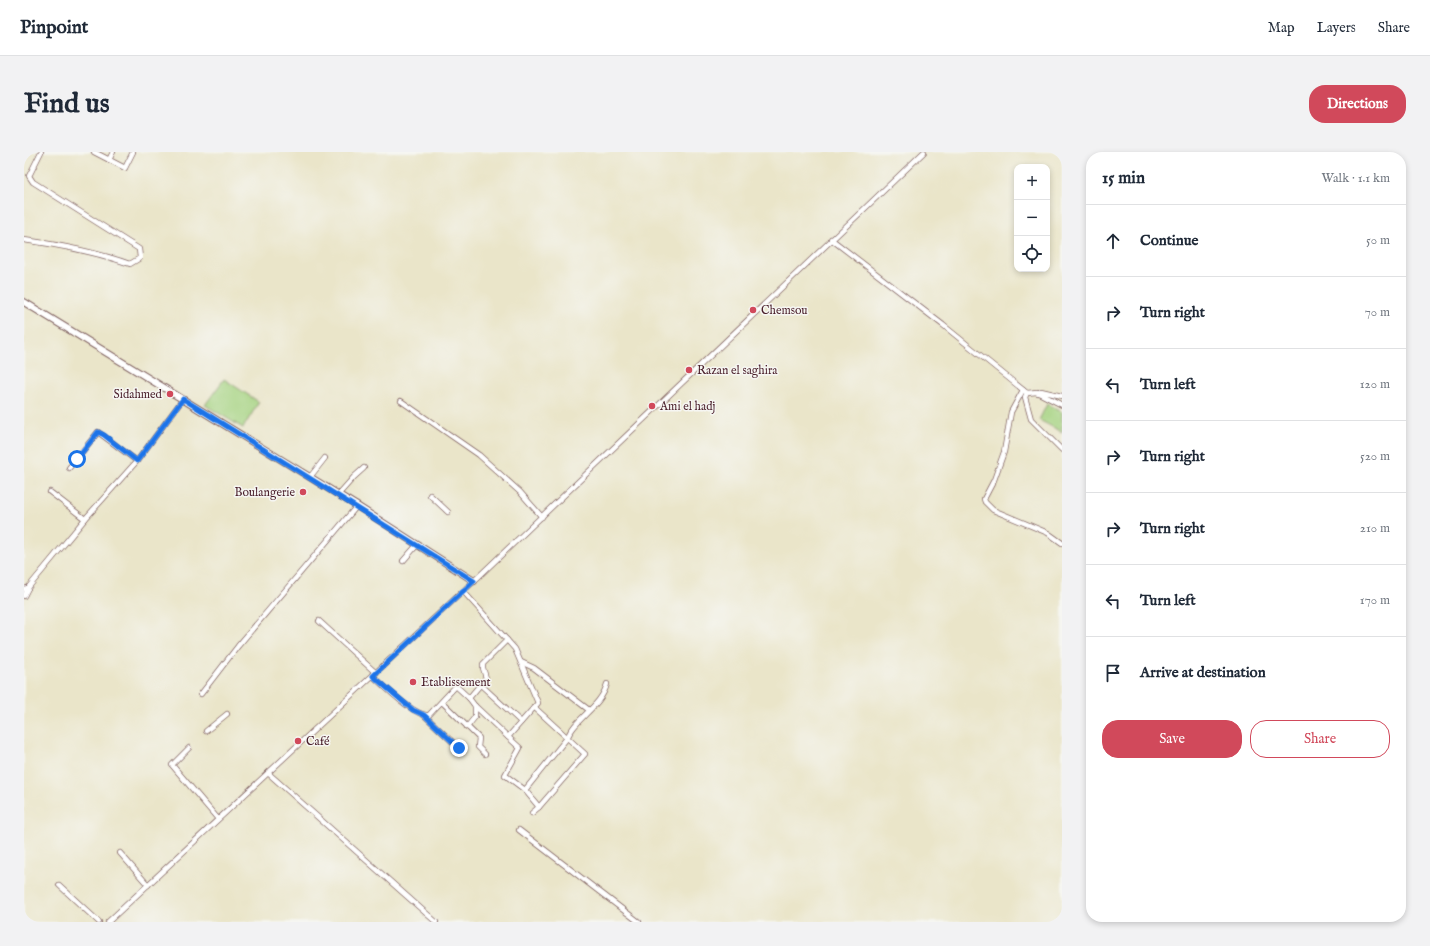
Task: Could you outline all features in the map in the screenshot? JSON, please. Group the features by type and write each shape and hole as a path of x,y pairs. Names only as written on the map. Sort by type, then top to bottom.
{"main road":[{"path":"24,302 357,506 474,581"}],"street":[{"path":"24,240 51,244 109,257 130,264 140,258 139,249 34,182 29,176 41,152"},
{"path":"94,152 125,168 133,152"},
{"path":"109,160 113,152"},
{"path":"108,922 464,591 831,239 924,152"},
{"path":"831,239 943,325 1025,391 1038,393 1062,405"},
{"path":"1025,391 1025,401 1031,419 1061,447"},
{"path":"1025,391 1011,412 1004,452 994,480 984,499 993,510 1048,533 1062,543"},
{"path":"1038,393 1041,391 1062,396"},
{"path":"24,596 26,588 137,461 183,399"},
{"path":"401,401 479,456 520,492 542,517"},
{"path":"69,468 98,432 137,461"},
{"path":"310,478 325,458"},
{"path":"338,495 364,468"},
{"path":"50,492 85,519"},
{"path":"430,495 448,512"},
{"path":"201,694 238,646 357,506"},
{"path":"403,561 417,545"},
{"path":"464,591 515,649 538,703 508,737"},
{"path":"319,621 413,710 424,715 459,748"},
{"path":"469,698 486,678 483,664 507,640"},
{"path":"521,662 534,668 589,710"},
{"path":"525,790 567,738 571,728 602,697 607,684"},
{"path":"481,685 521,722"},
{"path":"424,715 432,713 456,686 520,748 506,775 525,790 540,807"},
{"path":"442,702 479,738 478,748 485,754"},
{"path":"467,726 475,716 475,706"},
{"path":"532,813 540,807 585,754 534,707"},
{"path":"206,731 227,714"},
{"path":"189,748 172,765 218,819"},
{"path":"268,773 436,922"},
{"path":"519,830 639,922"},
{"path":"120,853 148,885"},
{"path":"59,885 99,922"}],"green space":[{"path":"224,379 259,402 243,428 205,405"},
{"path":"1047,404 1062,412 1062,432 1039,420"}],"place":[{"name":"Chemsou","path":"753,310"},
{"name":"Razan el saghira","path":"689,370"},
{"name":"Sidahmed","path":"170,394"},
{"name":"Ami el hadj","path":"652,406"},
{"name":"Boulangerie","path":"303,492"},
{"name":"Etablissement","path":"413,682"},
{"name":"Café","path":"298,741"}],"route":[{"path":"77,459 98,432 137,461 183,399 357,506 474,581 373,676 413,710 424,715 459,748"}]}
